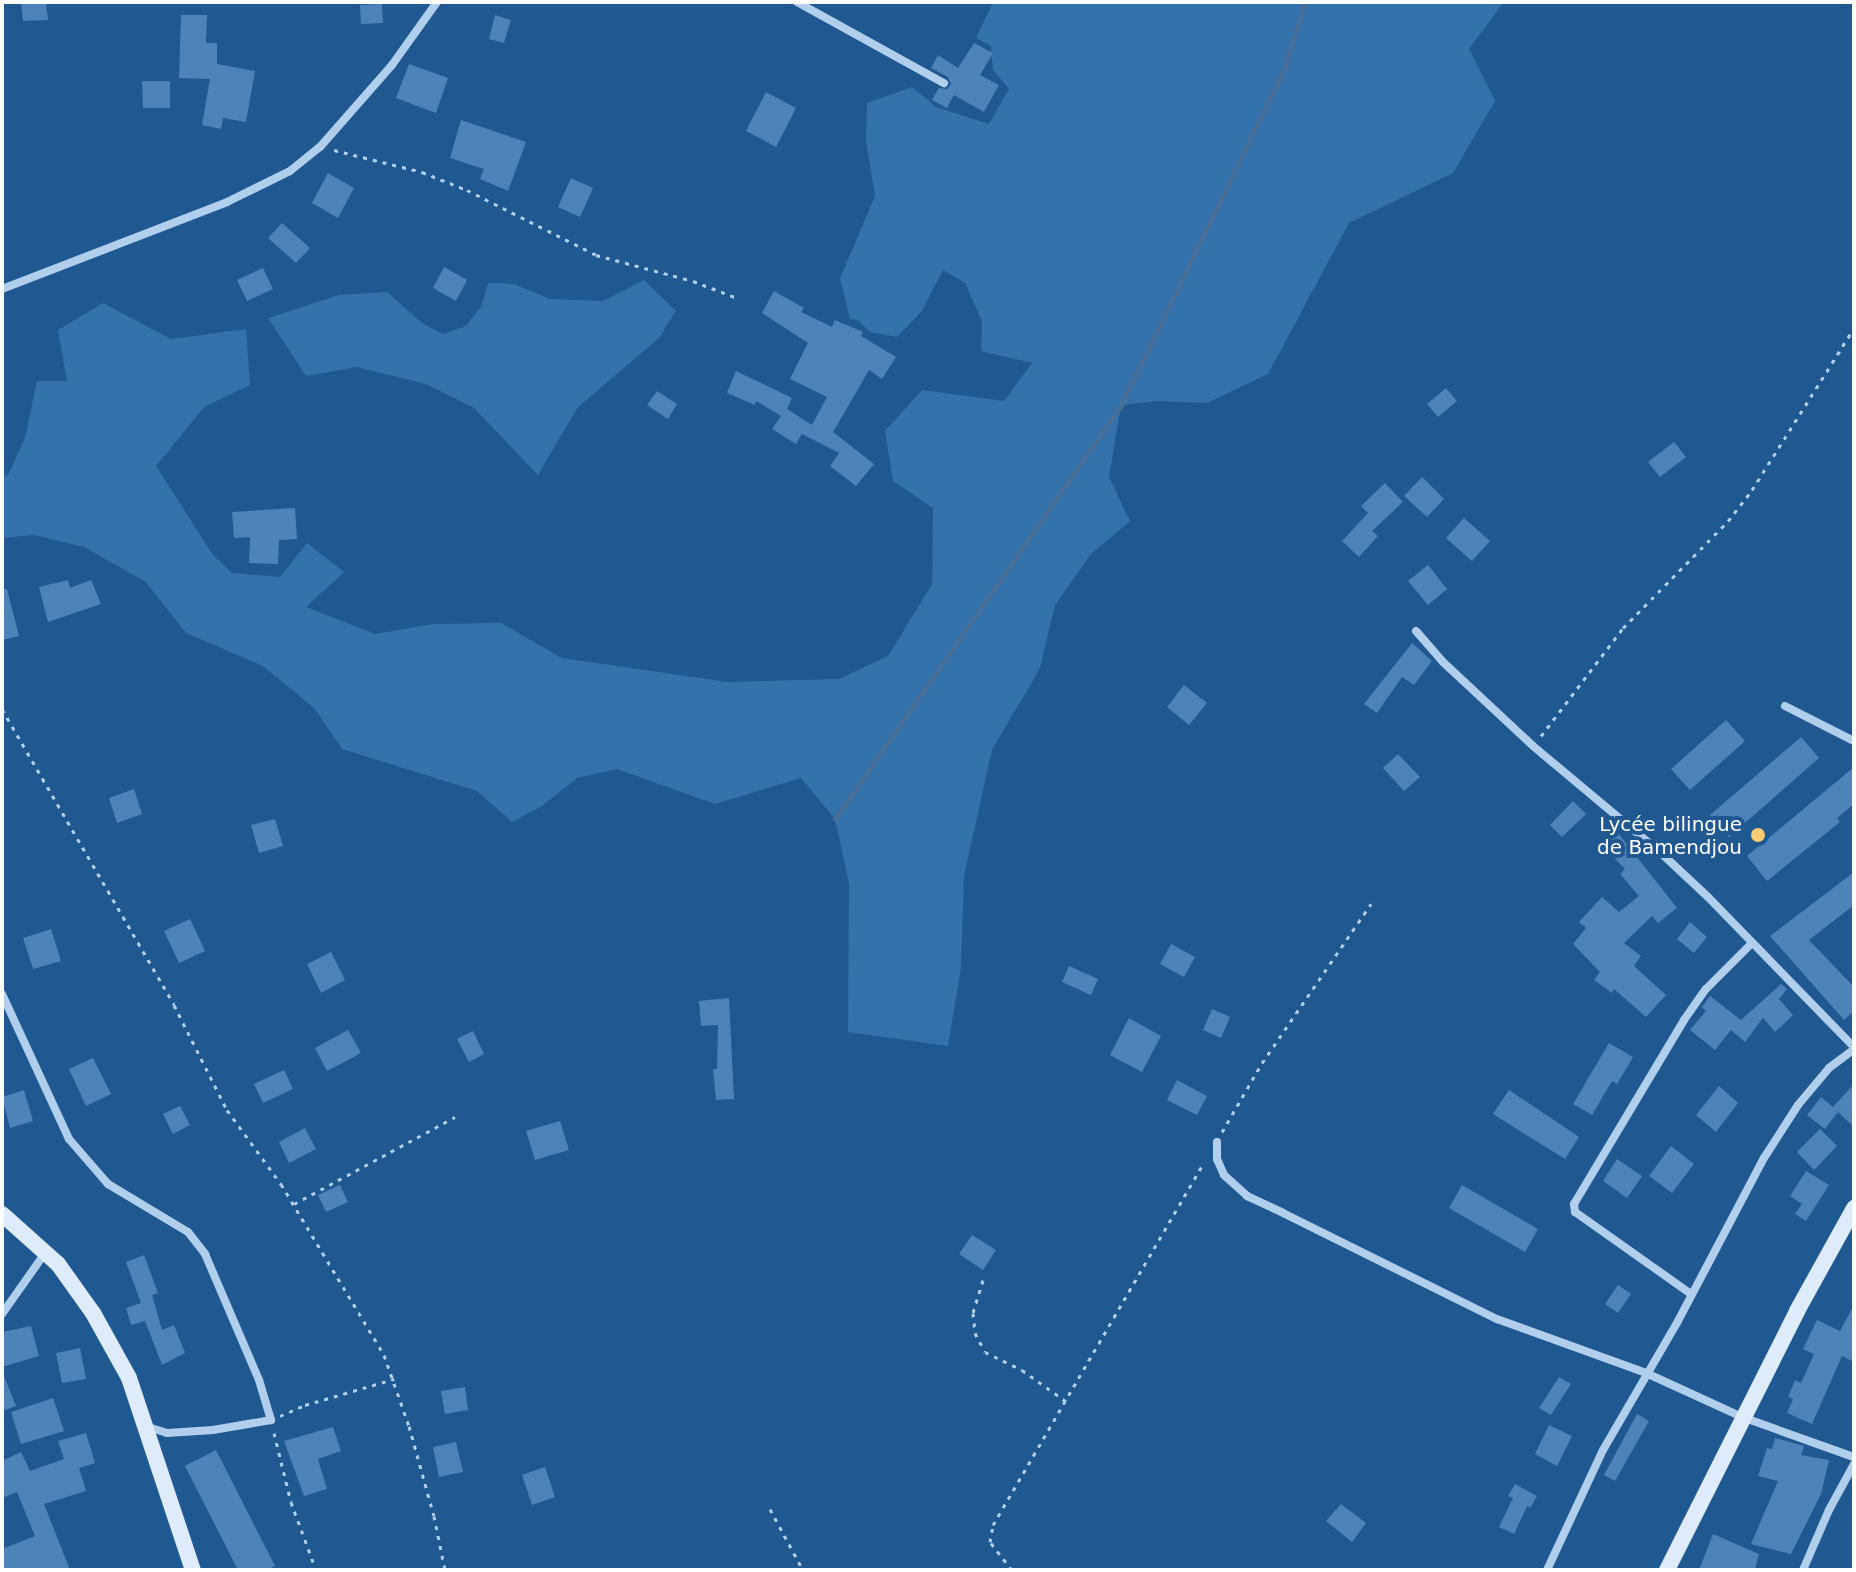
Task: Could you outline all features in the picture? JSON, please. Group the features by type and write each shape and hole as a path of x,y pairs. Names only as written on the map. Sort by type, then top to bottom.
{"main road":[{"path":"1667,1570 1742,1417 1854,1208"},
{"path":"2,1214 58,1264 93,1313 129,1378 193,1570"}],"street":[{"path":"2,289 227,202 290,171 320,147 409,44 437,2"},
{"path":"797,2 944,83"},
{"path":"1416,631 1443,662 1533,746 1661,853 1854,1048 1829,1068 1798,1105 1764,1158 1603,1450 1547,1570"},
{"path":"1785,706 1854,741"},
{"path":"1691,1294 1575,1212 1574,1204 1684,1020 1706,989 1752,943"},
{"path":"2,994 69,1139 108,1184 188,1232 205,1254 259,1380 271,1420 213,1430 167,1433 146,1426"},
{"path":"1217,1142 1217,1159 1224,1175 1247,1196 1497,1319 1646,1373 1742,1417 1854,1457"},
{"path":"2,1314 45,1253"},
{"path":"1803,1570 1829,1510 1854,1464"}],"path":[{"path":"320,147 422,172 467,190 596,255 693,281 737,298"},
{"path":"1533,746 1623,628 1728,521 1752,490 1854,328"},
{"path":"2,709 174,1005 227,1110 294,1204 394,1379 434,1516 445,1570"},
{"path":"1012,1570 990,1542 993,1525 1262,1063 1371,904"},
{"path":"294,1204 455,1117"},
{"path":"983,1280 973,1313 975,1333 985,1352 1022,1370 1067,1402"},
{"path":"316,1570 291,1502 271,1420 305,1405 394,1379"},
{"path":"770,1509 803,1570"}],"shaded area":[{"path":"993,2 1504,2 1469,49 1495,101 1453,173 1349,223 1268,374 1207,403 1158,401 1121,405 1109,477 1130,521 1091,554 1055,605 1040,668 992,750 964,876 961,968 948,1046 848,1032 849,883 835,819 801,778 715,804 617,769 577,778 542,806 512,822 477,791 342,749 315,709 263,666 186,633 146,582 84,547 34,535 2,538 2,476 8,475 25,438 37,381 67,381 58,330 103,303 171,339 246,329 250,385 204,407 156,466 213,555 232,573 280,577 307,543 344,572 306,607 375,634 433,624 501,623 562,658 727,682 839,679 888,656 932,584 933,508 893,481 885,431 922,390 1004,401 1032,363 981,351 982,321 965,283 943,270 922,311 897,337 870,332 858,320 850,319 840,278 875,196 866,141 867,103 912,87 936,107 989,124 1009,89 993,70 991,46 976,38"},
{"path":"644,280 676,311 659,338 577,408 538,475 474,408 426,384 357,367 306,376 268,318 339,295 387,292 422,323 443,334 466,326 481,307 488,283 514,284 550,299 603,301"}],"building":[{"path":"21,2 46,2 48,20 23,21"},
{"path":"382,4 383,23 361,24 360,5"},
{"path":"181,15 207,15 206,43 217,43 217,64 255,71 246,122 223,118 221,129 202,125 210,79 179,78"},
{"path":"495,15 511,20 504,43 489,39"},
{"path":"974,43 993,53 980,75 999,85 984,112 954,95 947,108 932,100 939,88 947,89 951,84 948,77 931,68 938,55 958,68"},
{"path":"409,64 448,78 436,113 396,98"},
{"path":"142,81 170,81 170,108 143,108"},
{"path":"766,92 796,108 776,147 746,131"},
{"path":"461,120 526,142 508,191 480,179 484,169 450,158"},
{"path":"328,173 354,188 338,218 312,203"},
{"path":"571,178 593,188 580,217 558,207"},
{"path":"282,223 310,248 296,263 268,238"},
{"path":"444,267 467,280 456,301 433,288"},
{"path":"263,268 273,289 247,301 237,280"},
{"path":"774,291 804,308 801,312 832,327 835,320 863,332 861,336 896,357 882,379 869,370 833,432 874,464 856,486 830,466 839,453 802,434 796,444 772,429 781,416 756,401 755,405 727,393 736,371 792,398 787,409 812,425 827,397 790,379 808,343 762,313"},
{"path":"1446,388 1457,401 1438,417 1427,404"},
{"path":"657,391 677,404 668,419 647,405"},
{"path":"1674,442 1686,457 1660,477 1648,462"},
{"path":"1422,477 1444,499 1427,517 1404,496"},
{"path":"1385,483 1403,502 1372,531 1378,536 1359,557 1342,541 1368,513 1361,506"},
{"path":"295,508 297,539 279,540 278,564 249,563 250,537 234,538 232,512"},
{"path":"1464,518 1490,541 1472,561 1446,538"},
{"path":"1428,565 1447,589 1428,605 1408,581"},
{"path":"68,580 70,588 91,580 101,604 48,622 39,587"},
{"path":"2,589 7,589 19,636 2,640"},
{"path":"1412,643 1432,661 1414,685 1402,677 1377,713 1364,704"},
{"path":"1184,685 1207,703 1189,725 1167,707"},
{"path":"1726,720 1745,741 1690,790 1671,769"},
{"path":"1801,737 1819,758 1729,837 1710,815"},
{"path":"1398,754 1420,777 1404,791 1383,768"},
{"path":"1854,767 1854,804 1837,818 1840,822 1767,881 1747,856"},
{"path":"134,789 142,814 117,823 109,798"},
{"path":"1573,801 1586,814 1562,837 1550,825"},
{"path":"275,819 283,846 259,853 251,825"},
{"path":"1618,833 1677,908 1658,923 1652,916 1624,943 1641,956 1634,966 1666,995 1646,1017 1614,989 1612,993 1594,980 1600,972 1573,944 1586,928 1579,922 1602,897 1619,912 1639,896 1620,874 1625,869 1604,847"},
{"path":"1854,872 1854,905 1809,940 1854,987 1854,1011 1844,1020 1770,936"},
{"path":"190,919 205,951 179,963 164,931"},
{"path":"1690,922 1707,937 1694,953 1677,939"},
{"path":"51,929 61,961 33,969 23,938"},
{"path":"1171,944 1195,957 1184,977 1160,964"},
{"path":"331,952 345,980 321,993 307,964"},
{"path":"1069,966 1098,979 1091,995 1062,982"},
{"path":"1781,984 1787,989 1779,999 1793,1015 1775,1032 1763,1018 1745,1042 1731,1030 1715,1050 1690,1030 1706,1011 1702,1007 1710,996 1741,1020"},
{"path":"729,998 734,1099 716,1100 713,1069 717,1069 718,1025 701,1026 699,1001"},
{"path":"1212,1009 1230,1017 1221,1038 1203,1030"},
{"path":"1129,1018 1161,1036 1142,1072 1110,1055"},
{"path":"348,1030 361,1053 327,1071 315,1048"},
{"path":"473,1031 484,1054 469,1062 457,1039"},
{"path":"1609,1043 1633,1057 1617,1084 1612,1081 1592,1115 1573,1104"},
{"path":"93,1058 111,1094 86,1106 69,1069"},
{"path":"284,1070 293,1089 263,1103 254,1084"},
{"path":"1177,1080 1207,1096 1197,1115 1167,1100"},
{"path":"1854,1084 1854,1127 1838,1112 1825,1129 1807,1115 1821,1097 1833,1107"},
{"path":"1719,1086 1738,1103 1716,1132 1696,1115"},
{"path":"24,1090 33,1121 10,1128 2,1097"},
{"path":"1509,1090 1579,1137 1565,1159 1493,1114"},
{"path":"180,1106 190,1125 173,1134 163,1114"},
{"path":"560,1121 569,1150 535,1160 526,1131"},
{"path":"305,1128 316,1149 289,1163 279,1142"},
{"path":"1820,1129 1837,1146 1814,1170 1797,1152"},
{"path":"1671,1146 1694,1164 1672,1193 1649,1176"},
{"path":"1617,1159 1642,1176 1627,1198 1603,1181"},
{"path":"1806,1171 1829,1185 1806,1221 1795,1214 1802,1204 1790,1196"},
{"path":"340,1185 348,1202 326,1212 318,1195"},
{"path":"1462,1185 1538,1229 1525,1252 1449,1208"},
{"path":"972,1235 996,1250 983,1270 959,1254"},
{"path":"144,1255 158,1293 152,1295 162,1330 174,1325 185,1353 162,1365 145,1321 131,1325 126,1308 141,1303 126,1262"},
{"path":"1618,1285 1631,1294 1618,1313 1605,1304"},
{"path":"1854,1305 1854,1362 1842,1356 1812,1424 1787,1413 1793,1399 1788,1397 1795,1380 1801,1383 1814,1354 1803,1349 1817,1320 1840,1331"},
{"path":"31,1326 39,1356 2,1367 2,1332"},
{"path":"80,1348 86,1379 62,1383 56,1353"},
{"path":"2,1371 16,1406 2,1411"},
{"path":"1559,1377 1571,1384 1551,1415 1539,1408"},
{"path":"465,1387 468,1410 445,1414 441,1391"},
{"path":"53,1398 64,1431 21,1444 11,1412"},
{"path":"1637,1414 1649,1421 1615,1481 1604,1475"},
{"path":"1549,1425 1572,1436 1557,1466 1535,1454"},
{"path":"333,1427 341,1451 318,1459 327,1489 304,1496 284,1441"},
{"path":"86,1433 95,1463 79,1468 86,1491 44,1504 70,1570 2,1570 2,1549 35,1536 17,1492 2,1498 2,1461 21,1452 30,1471 64,1459 58,1441"},
{"path":"1775,1438 1804,1446 1801,1455 1829,1460 1821,1494 1791,1554 1751,1544 1778,1481 1758,1476 1767,1448 1772,1449"},
{"path":"456,1442 463,1472 439,1477 433,1447"},
{"path":"216,1450 275,1566 267,1570 238,1570 185,1466"},
{"path":"545,1467 555,1497 532,1505 522,1475"},
{"path":"1515,1484 1537,1496 1530,1508 1527,1506 1514,1534 1499,1527 1513,1498 1508,1496"},
{"path":"1341,1504 1366,1523 1352,1542 1326,1521"},
{"path":"1713,1534 1759,1554 1755,1570 1699,1570"}],"waterway":[{"path":"835,819 1121,405 1284,69 1305,2"}],"place":[{"name":"Lycée bilingue de Bamendjou","path":"1758,835"}]}
